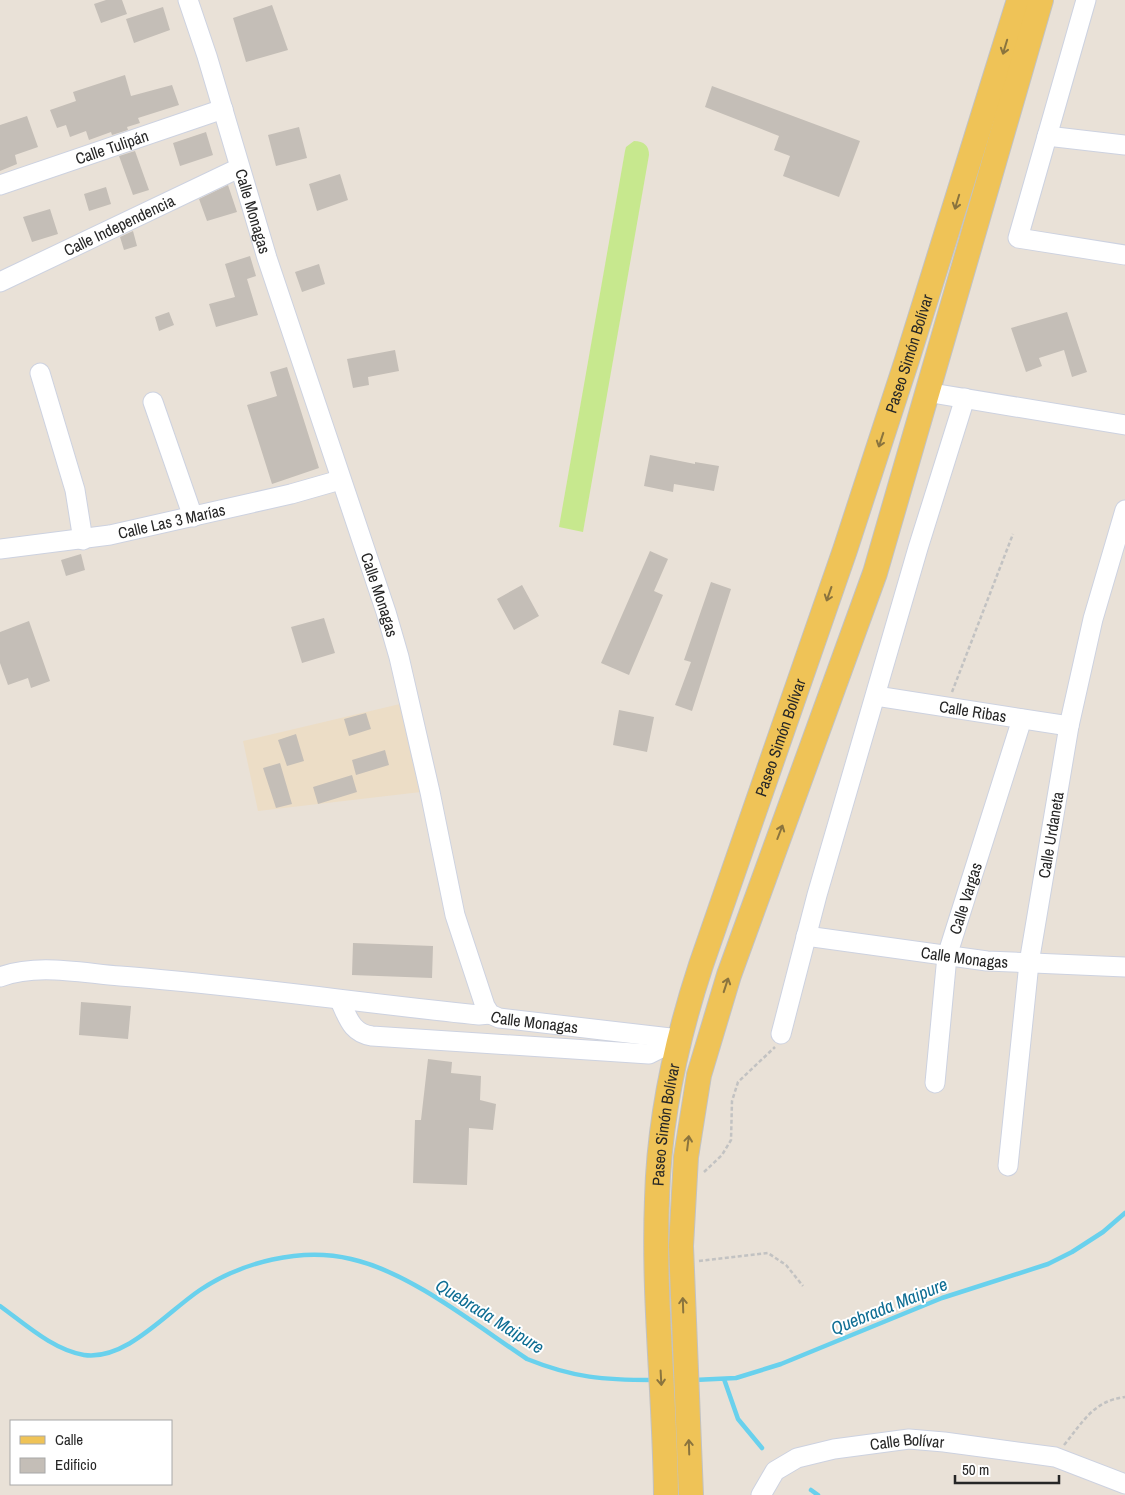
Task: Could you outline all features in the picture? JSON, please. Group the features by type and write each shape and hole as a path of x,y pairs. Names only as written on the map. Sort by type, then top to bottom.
{"main road":[{"name":"Paseo Simón Bolívar","path":"666,1495 657,1236 658,1170 672,1039 701,965 845,550 907,360 1019,0"},
{"name":"Paseo Simón Bolívar","path":"691,1495 682,1263 683,1191 691,1121 709,1037 777,838 857,628 895,506 926,392 1041,0"}],"street":[{"name":"Calle Monagas","path":"188,0 269,267 386,612 399,657 455,915 485,1006 490,1014 499,1018 672,1039"},
{"path":"1086,0 1018,238 1125,256"},
{"name":"Calle Tulipán","path":"0,185 222,109"},
{"path":"1047,136 1125,145"},
{"name":"Calle Independencia","path":"0,282 239,168"},
{"path":"40,373 75,490 83,540"},
{"path":"926,392 1125,425"},
{"path":"781,1034 806,936 918,548 965,398"},
{"path":"152,402 192,517"},
{"name":"Calle Las 3 Marías","path":"0,549 83,540 192,517 340,480"},
{"name":"Calle Urdaneta","path":"1008,1166 1030,963 1069,726 1093,619 1125,510"},
{"name":"Calle Ribas","path":"876,696 1069,726"},
{"name":"Calle Vargas","path":"935,1083 947,956 1022,719"},
{"name":"Calle Monagas","path":"806,936 947,956 1030,963 1125,967"},
{"path":"0,978 27,970 52,970 184,980 340,1001 479,1015 490,1014"},
{"path":"340,1001 352,1027 361,1034 372,1036 649,1054 663,1047 672,1039"},
{"name":"Calle Bolívar","path":"761,1495 775,1471 797,1458 834,1449 890,1440 926,1440 1055,1457 1125,1484"}],"path":[{"path":"946,707 1013,534"},
{"path":"683,1191 727,1148 732,1129 732,1101 738,1082 775,1049 781,1034"},
{"path":"682,1263 768,1253 786,1265 803,1286"},
{"path":"1055,1457 1093,1409 1103,1402 1125,1397"}],"shaded area":[{"path":"400,704 421,792 258,811 243,741"}],"green space":[{"path":"634,141 645,145 649,155 583,532 559,527 625,151 626,147"}],"building":[{"path":"106,0 122,0 127,14 101,23 94,4"},
{"path":"272,5 288,50 246,62 233,18"},
{"path":"163,7 170,30 134,43 126,19"},
{"path":"125,75 131,96 172,85 179,105 138,118 140,123 127,127 128,130 112,135 111,132 89,140 86,131 70,137 66,125 57,128 50,110 76,101 73,92"},
{"path":"712,86 860,141 839,197 783,176 790,156 774,150 779,136 705,107"},
{"path":"27,116 38,147 15,155 17,164 0,171 0,125"},
{"path":"299,127 307,158 276,166 268,135"},
{"path":"206,132 213,155 180,166 173,143"},
{"path":"135,151 149,190 133,195 119,156"},
{"path":"340,174 348,200 317,211 309,184"},
{"path":"228,185 237,212 207,221 199,199"},
{"path":"106,187 111,204 89,211 84,194"},
{"path":"50,209 58,234 32,242 23,217"},
{"path":"133,231 137,246 124,250 120,237"},
{"path":"250,256 256,276 247,279 258,315 216,327 209,304 235,297 225,264"},
{"path":"319,264 325,284 302,292 295,272"},
{"path":"169,312 174,325 159,331 155,317"},
{"path":"1067,312 1087,372 1072,377 1064,350 1039,358 1042,366 1026,372 1011,328"},
{"path":"395,350 399,371 368,377 369,385 353,388 347,359"},
{"path":"287,367 319,468 272,484 247,405 277,396 270,372"},
{"path":"650,455 695,464 695,462 719,466 714,491 674,484 673,492 644,486"},
{"path":"650,551 668,559 654,591 663,595 629,675 601,663"},
{"path":"81,554 85,570 66,576 61,560"},
{"path":"711,582 731,589 692,711 675,705 691,662 684,660"},
{"path":"522,585 539,616 514,630 497,599"},
{"path":"324,618 335,653 302,663 291,627"},
{"path":"29,621 50,681 31,688 28,678 8,685 0,663 0,632"},
{"path":"619,710 654,717 647,752 613,745"},
{"path":"366,713 371,729 349,736 344,719"},
{"path":"296,734 304,761 287,766 278,740"},
{"path":"385,750 389,765 356,775 352,760"},
{"path":"280,763 292,804 276,808 263,768"},
{"path":"352,775 357,792 318,804 313,787"},
{"path":"353,943 433,946 432,978 352,975"},
{"path":"81,1002 131,1006 128,1039 79,1035"},
{"path":"428,1059 452,1062 451,1073 481,1076 480,1100 496,1104 493,1130 469,1128 467,1185 413,1183 415,1120 421,1120"}],"waterway":[{"name":"Quebrada Maipure","path":"694,1380 736,1378 781,1364 942,1298 1048,1264 1072,1252 1103,1232 1125,1213"},
{"name":"Quebrada Maipure","path":"0,1306 61,1348 84,1355 100,1355 130,1343 200,1290 234,1272 253,1265 292,1256 332,1256 351,1259 396,1275 465,1316 527,1359 589,1377 653,1380"},
{"path":"724,1379 738,1419 762,1448"},
{"path":"811,1490 818,1495"}]}
